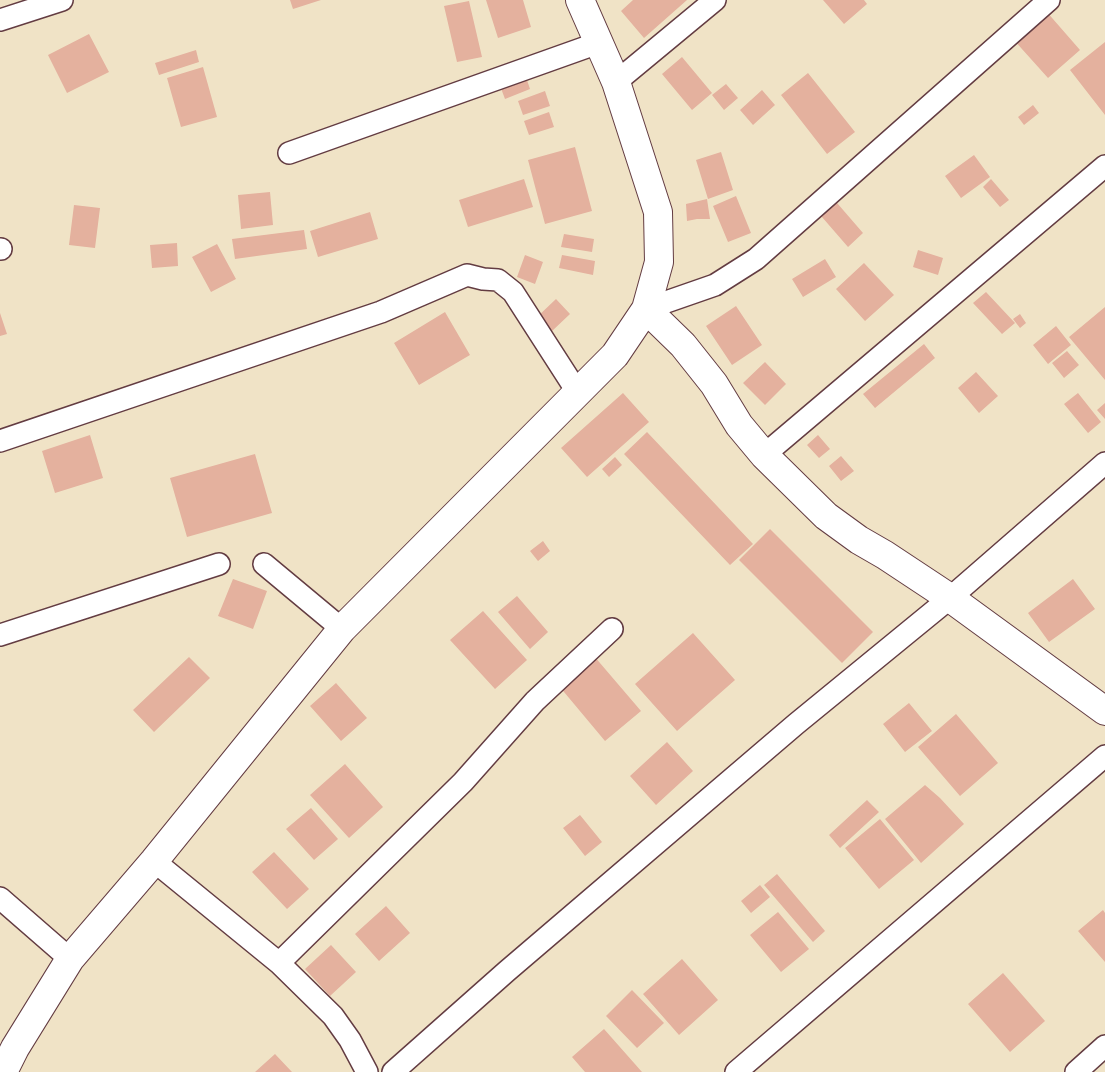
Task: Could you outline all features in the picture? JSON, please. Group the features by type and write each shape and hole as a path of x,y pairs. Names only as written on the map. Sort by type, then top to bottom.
{"main road":[{"path":"3,1072 15,1048 70,959 154,861 342,629 615,355 646,309 659,262 658,212 616,82 580,0"},
{"path":"646,309 683,345 714,384 740,425 764,455 826,516 859,540 950,598 1105,711"}],"street":[{"path":"0,20 62,0"},
{"path":"616,82 715,0"},
{"path":"646,309 715,285 756,259 1049,0"},
{"path":"289,152 598,43"},
{"path":"764,455 1105,166"},
{"path":"0,441 381,312 467,275 498,280 513,292 578,393"},
{"path":"393,1072 796,724 950,598 1105,463"},
{"path":"0,635 219,564"},
{"path":"264,564 342,629"},
{"path":"279,962 463,782 535,700 612,628"},
{"path":"736,1072 1105,756"},
{"path":"154,861 279,962 333,1016 350,1040 367,1072"},
{"path":"0,898 70,959"},
{"path":"1076,1072 1105,1046"}],"building":[{"path":"290,0 321,0 293,9"},
{"path":"486,0 523,0 531,27 498,38"},
{"path":"633,0 687,0 644,38 621,11"},
{"path":"823,0 864,0 867,4 844,24"},
{"path":"469,1 482,57 457,62 444,6"},
{"path":"1046,11 1080,50 1048,78 1013,39"},
{"path":"89,34 109,72 67,93 48,55"},
{"path":"1105,42 1105,115 1070,70"},
{"path":"196,50 199,62 159,75 155,63"},
{"path":"682,57 712,93 692,110 662,74"},
{"path":"203,67 217,117 181,127 167,78"},
{"path":"808,73 855,132 827,154 781,95"},
{"path":"525,74 530,89 505,99 499,83"},
{"path":"726,84 738,98 724,110 712,95"},
{"path":"762,90 775,105 753,125 740,110"},
{"path":"545,91 550,106 523,115 518,101"},
{"path":"1033,105 1039,113 1024,125 1018,117"},
{"path":"549,112 554,127 529,135 524,121"},
{"path":"575,147 592,211 545,224 528,160"},
{"path":"721,152 733,190 708,199 696,160"},
{"path":"974,155 990,177 961,198 945,176"},
{"path":"524,179 533,207 468,227 459,200"},
{"path":"991,179 1009,200 1000,207 983,187"},
{"path":"270,192 273,225 241,229 238,195"},
{"path":"736,196 751,233 728,242 713,206"},
{"path":"831,196 863,233 848,247 815,209"},
{"path":"707,199 710,219 687,221 686,204"},
{"path":"74,205 100,208 95,248 69,245"},
{"path":"370,212 378,239 318,257 310,231"},
{"path":"304,230 307,249 235,259 232,239"},
{"path":"564,234 594,239 592,252 561,247"},
{"path":"177,243 178,266 152,268 150,245"},
{"path":"217,244 236,279 211,292 192,257"},
{"path":"918,250 943,258 938,275 913,267"},
{"path":"525,255 543,262 535,284 517,277"},
{"path":"562,255 595,261 593,275 559,268"},
{"path":"825,259 836,277 803,297 792,279"},
{"path":"864,263 894,295 865,321 836,289"},
{"path":"986,292 1015,323 1002,334 973,303"},
{"path":"556,299 570,314 551,332 536,318"},
{"path":"736,306 762,345 732,365 706,326"},
{"path":"1105,307 1105,380 1069,337"},
{"path":"445,312 470,355 419,385 394,343"},
{"path":"0,313 7,334 0,336"},
{"path":"1020,314 1026,323 1020,328 1013,319"},
{"path":"1056,326 1071,345 1048,364 1033,345"},
{"path":"924,344 935,358 875,408 863,394"},
{"path":"1067,351 1079,365 1064,378 1052,363"},
{"path":"765,362 786,384 765,405 743,383"},
{"path":"976,372 998,396 979,413 958,388"},
{"path":"623,393 649,422 587,477 561,448"},
{"path":"1078,393 1101,422 1088,433 1064,404"},
{"path":"1105,403 1105,419 1097,410"},
{"path":"647,432 753,544 730,565 624,454"},
{"path":"90,435 103,478 55,493 42,451"},
{"path":"818,435 830,449 819,458 807,445"},
{"path":"255,454 272,513 187,537 170,478"},
{"path":"841,456 854,471 841,481 829,466"},
{"path":"615,457 622,465 609,477 602,469"},
{"path":"770,529 873,632 842,663 739,560"},
{"path":"543,541 550,551 538,561 530,551"},
{"path":"233,579 267,591 253,629 218,616"},
{"path":"1073,579 1095,609 1049,642 1028,613"},
{"path":"517,596 548,632 530,649 498,612"},
{"path":"483,611 527,660 495,689 450,640"},
{"path":"693,633 735,680 677,731 635,684"},
{"path":"594,656 641,711 605,741 559,686"},
{"path":"189,657 210,678 154,732 133,710"},
{"path":"336,683 367,718 341,741 310,706"},
{"path":"909,703 932,731 905,752 883,724"},
{"path":"956,714 998,763 960,796 918,747"},
{"path":"667,742 693,771 656,805 630,776"},
{"path":"345,764 383,807 349,838 310,795"},
{"path":"925,785 964,824 921,863 885,819"},
{"path":"867,800 879,812 840,848 829,835"},
{"path":"311,808 338,839 314,860 286,829"},
{"path":"580,815 602,842 585,856 563,828"},
{"path":"880,819 914,860 879,889 845,848"},
{"path":"274,852 309,889 287,909 252,872"},
{"path":"777,874 825,931 813,942 764,885"},
{"path":"760,885 770,897 751,913 741,901"},
{"path":"386,906 410,933 379,961 355,934"},
{"path":"1103,910 1105,913 1105,962 1078,931"},
{"path":"778,912 809,949 781,972 750,935"},
{"path":"331,945 356,972 330,996 305,969"},
{"path":"682,959 718,1000 679,1035 643,994"},
{"path":"1003,973 1045,1021 1010,1052 968,1004"},
{"path":"632,990 664,1023 637,1048 606,1016"},
{"path":"604,1029 642,1072 585,1072 572,1057"},
{"path":"275,1054 292,1072 255,1072"}]}
